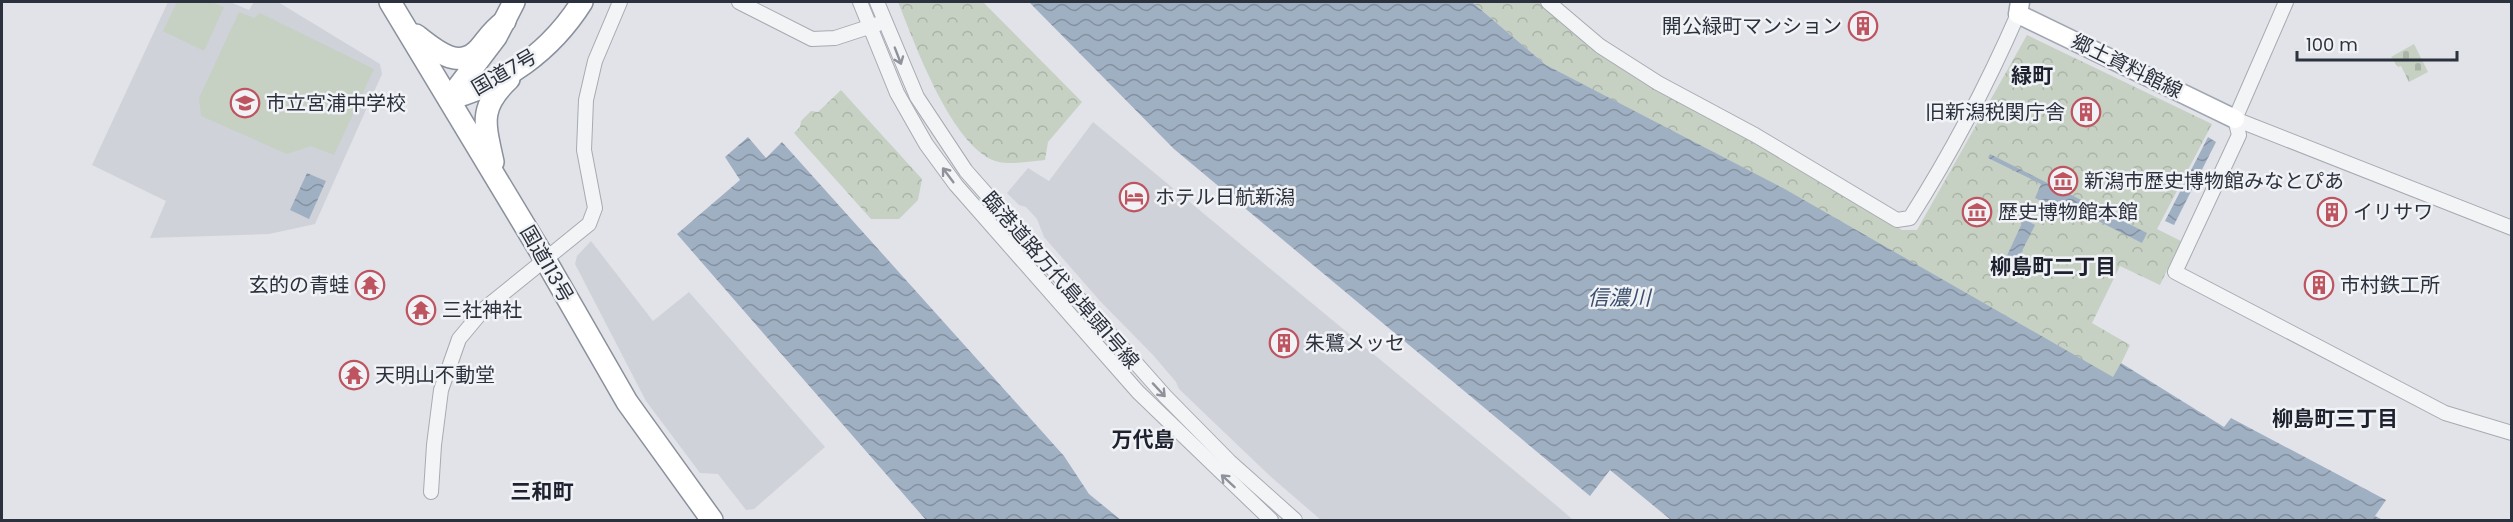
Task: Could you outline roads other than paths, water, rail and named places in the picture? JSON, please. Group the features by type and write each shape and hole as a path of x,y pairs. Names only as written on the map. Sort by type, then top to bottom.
{"highway":[{"name":"国道113号","path":"390,2 546,261 638,420 712,520"},
{"name":"国道7号","path":"449,99 505,21 514,2"},
{"name":"国道7号","path":"449,99 470,93 491,83 539,53 556,38 582,2"},
{"path":"406,27 439,53 459,59 481,47 491,31 505,21"},
{"path":"498,181 486,127 486,108 494,94 539,53"}],"main road":[{"name":"郷土資料館線","path":"2019,8 2235,119"}],"street":[{"path":"431,492 441,390 454,350 465,330 483,309 546,261 589,224 595,213 586,164 584,112 595,61 620,2"},
{"path":"739,2 812,39 835,38 885,21"},
{"name":"臨港道路万代島埠頭1号線","path":"860,2 897,93 926,144 956,185 1138,392 1271,520"},
{"name":"臨港道路万代島埠頭1号線","path":"877,2 917,97 966,171 1165,396 1230,462 1296,520"},
{"path":"1548,2 1600,45 1658,83 1755,135 1897,220 1910,218 1944,164 1980,99 2019,8"},
{"path":"2286,2 2235,119 2239,135 2175,272 2445,412 2511,433"},
{"path":"2235,119 2511,228"}],"water":[{"name":"信濃川","path":"1029,2 1472,2 1546,65 1783,188 2113,377 2121,363 2224,427 2231,418 2386,500 2375,516 2383,520 1671,520 1610,470 1590,496 1174,149"},
{"path":"748,137 766,158 782,142 1064,456 1089,494 1121,520 926,520 677,234 740,180 725,157"},
{"path":"2208,137 2216,142 2174,225 2165,221"},
{"path":"1990,154 2147,233 2142,243 2086,215 2082,222 2035,198 2041,184 1988,158"},
{"path":"307,173 326,181 309,219 290,210"},
{"path":"2024,219 2035,225 2014,267 2004,262"}],"place":[{"name":"開公緑町マンション","path":"1863,26"},
{"name":"市立宮浦中学校","path":"245,103"},
{"name":"旧新潟税関庁舎","path":"2086,112"},
{"name":"新潟市歴史博物館みなとぴあ","path":"2063,181"},
{"name":"ホテル日航新潟","path":"1134,197"},
{"name":"歴史博物館本館","path":"1977,212"},
{"name":"イリサワ","path":"2332,212"},
{"name":"玄的の青蛙","path":"370,285"},
{"name":"市村鉄工所","path":"2319,285"},
{"name":"三社神社","path":"421,310"},
{"name":"朱鷺メッセ","path":"1284,343"},
{"name":"天明山不動堂","path":"354,375"}],"district":[{"name":"緑町","path":"2032,75"},
{"name":"柳島町二丁目","path":"2053,266"},
{"name":"柳島町三丁目","path":"2335,418"},
{"name":"万代島","path":"1143,439"},
{"name":"三和町","path":"542,491"}]}
